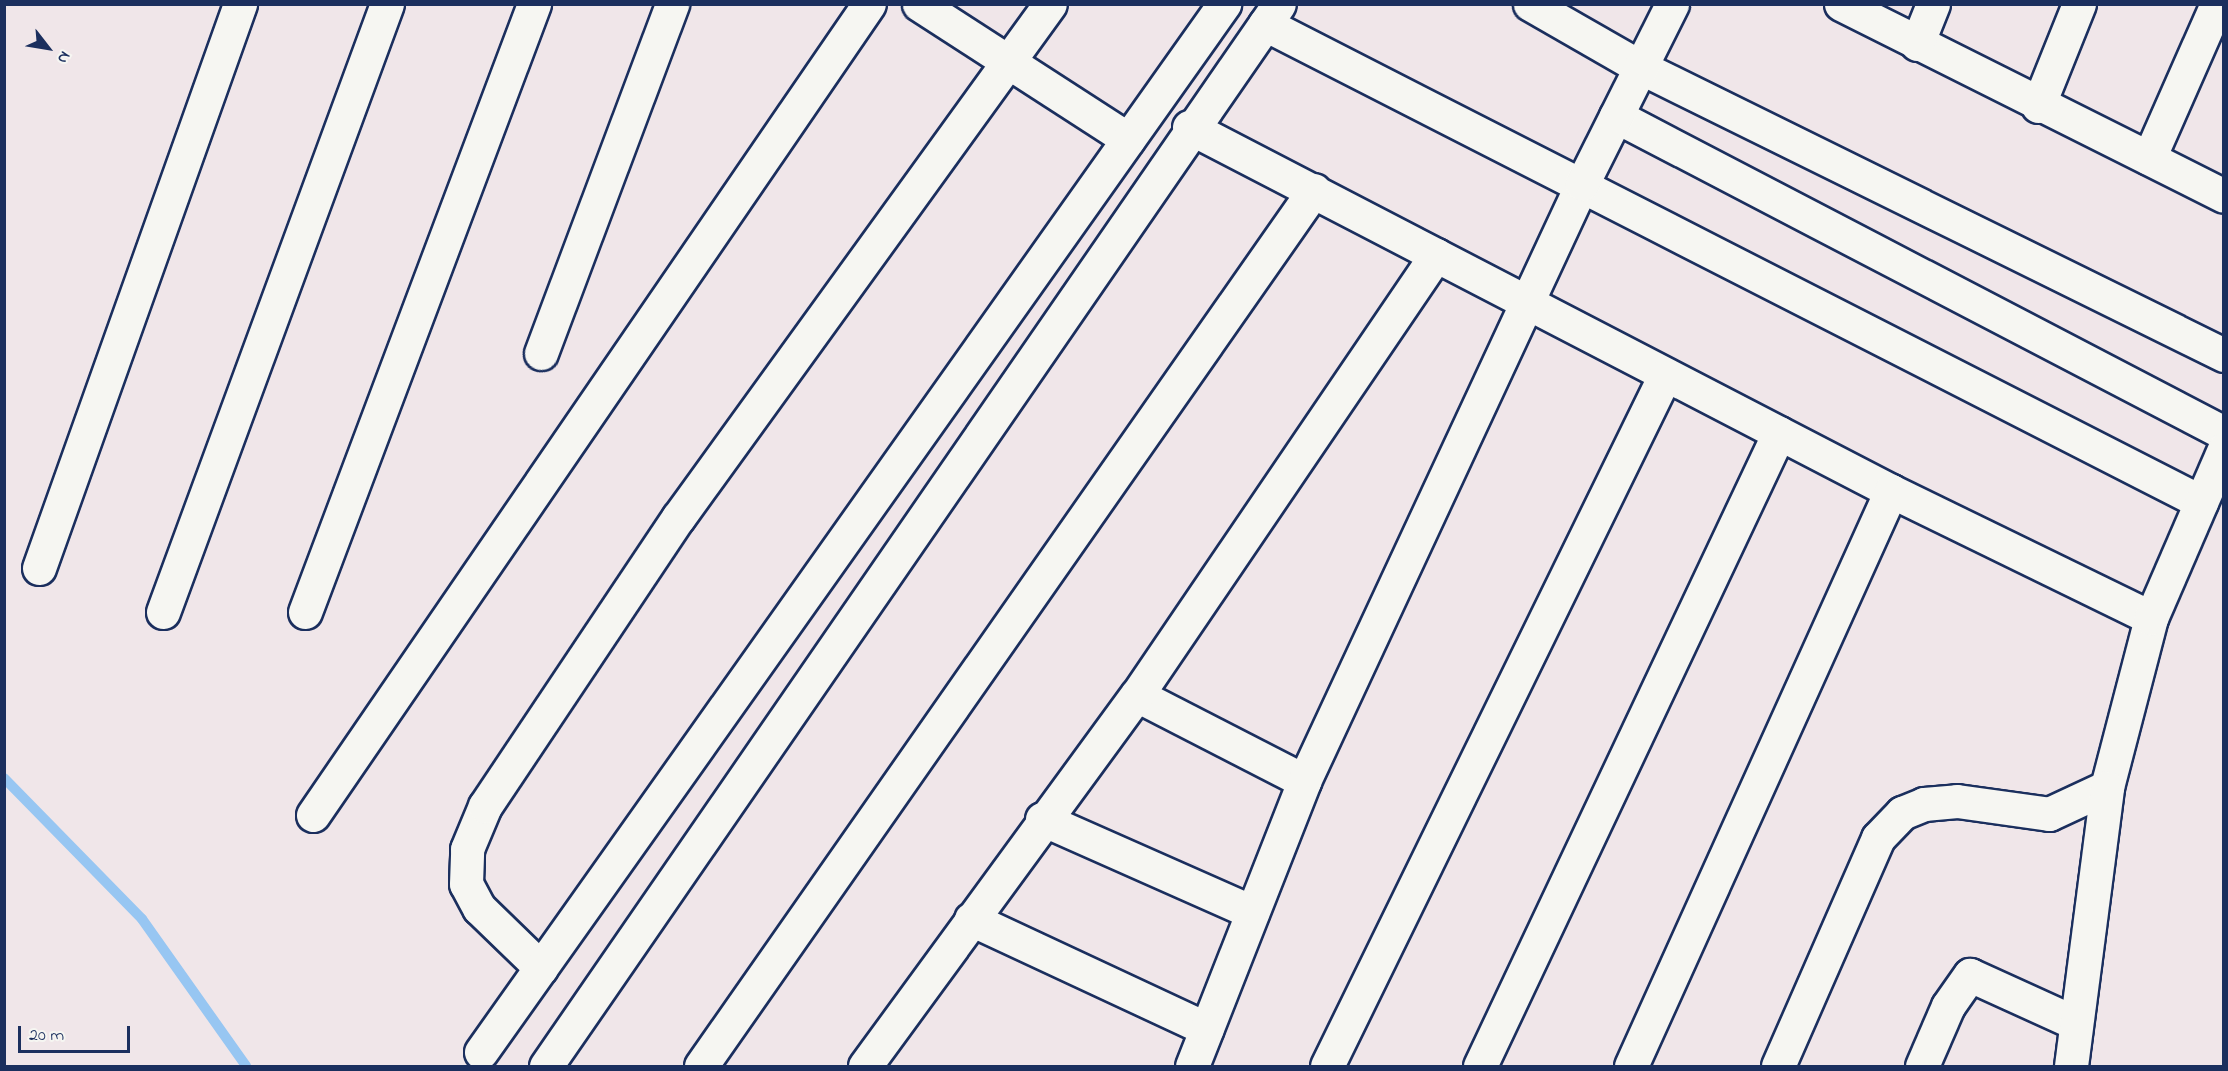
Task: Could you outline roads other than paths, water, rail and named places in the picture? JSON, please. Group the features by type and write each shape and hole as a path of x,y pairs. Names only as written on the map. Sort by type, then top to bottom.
{"street":[{"path":"39,568 240,4"},
{"path":"163,612 387,4"},
{"path":"305,612 534,4"},
{"path":"541,353 672,4"},
{"path":"313,815 869,4"},
{"path":"919,4 1007,64 1128,139"},
{"path":"542,968 479,908 466,884 467,849 485,806 678,518 1050,4"},
{"path":"480,1052 542,968 1224,4"},
{"path":"1530,4 1640,68 2223,355"},
{"path":"1192,1066 1304,781 1582,184 1672,4"},
{"path":"1841,4 2038,106 2223,196"},
{"path":"1917,44 1933,4"},
{"path":"2038,106 2079,4"},
{"path":"2149,158 2217,4"},
{"path":"546,1066 1189,127 1272,14 1582,184 2201,502"},
{"path":"1616,116 2223,433"},
{"path":"1189,127 1891,491 2151,618"},
{"path":"701,1066 1314,190"},
{"path":"865,1066 1042,819 1137,695 1436,255"},
{"path":"1327,1066 1665,375"},
{"path":"1480,1066 1779,433"},
{"path":"2071,1066 2107,787 2151,618 2223,449"},
{"path":"1631,1066 1891,491"},
{"path":"1137,695 1304,781"},
{"path":"1778,1066 1878,838 1902,813 1924,804 1956,801 2049,814 2107,787"},
{"path":"1042,819 1252,912"},
{"path":"971,919 1207,1029"},
{"path":"1922,1066 1948,1006 1970,975 2076,1023"}],"waterway":[{"path":"4,778 142,919 246,1066"}]}
